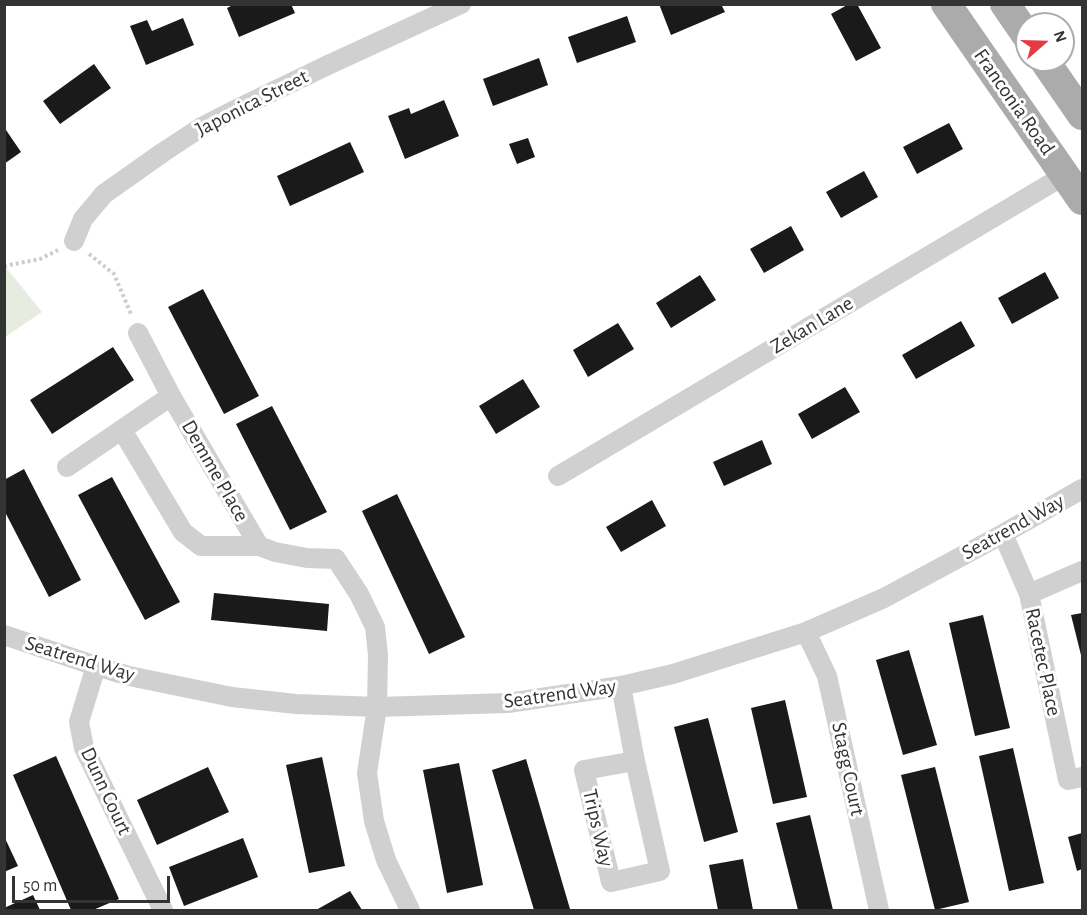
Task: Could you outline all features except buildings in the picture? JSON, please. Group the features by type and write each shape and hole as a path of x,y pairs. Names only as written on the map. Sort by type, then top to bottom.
{"main road":[{"name":"Franconia Road","path":"946,4 1083,200"},
{"path":"1005,4 1015,19"},
{"path":"1053,72 1083,115"}],"street":[{"name":"Japonica Street","path":"74,241 83,219 104,194 200,128 461,4"},
{"name":"Zekan Lane","path":"558,476 1065,175"},
{"name":"Demme Place","path":"138,333 171,396 259,546"},
{"name":"Demme Place","path":"67,467 171,396"},
{"name":"Demme Place","path":"122,430 183,532 201,546 259,546 275,552 307,558 336,559 359,594 375,627 378,655 377,707"},
{"name":"Seatrend Way","path":"4,635 129,676 232,697 296,704 377,707 508,703 621,686 673,674 806,632 884,598 1083,489"},
{"name":"Racetec Place","path":"1003,534 1029,594 1068,780 1083,777"},
{"path":"1029,594 1083,571"},
{"name":"Stagg Court","path":"806,632 827,676 879,910"},
{"name":"Dunn Court","path":"96,666 80,722 84,748 163,910"},
{"name":"Trips Way","path":"621,686 660,871 611,882 584,770 635,761"},
{"path":"377,707 367,773 374,821 386,860 410,910"}],"path":[{"path":"4,266 40,259 74,241 114,274 138,333"}],"shaded area":[{"path":"4,265 42,312 5,337 4,337"}]}
